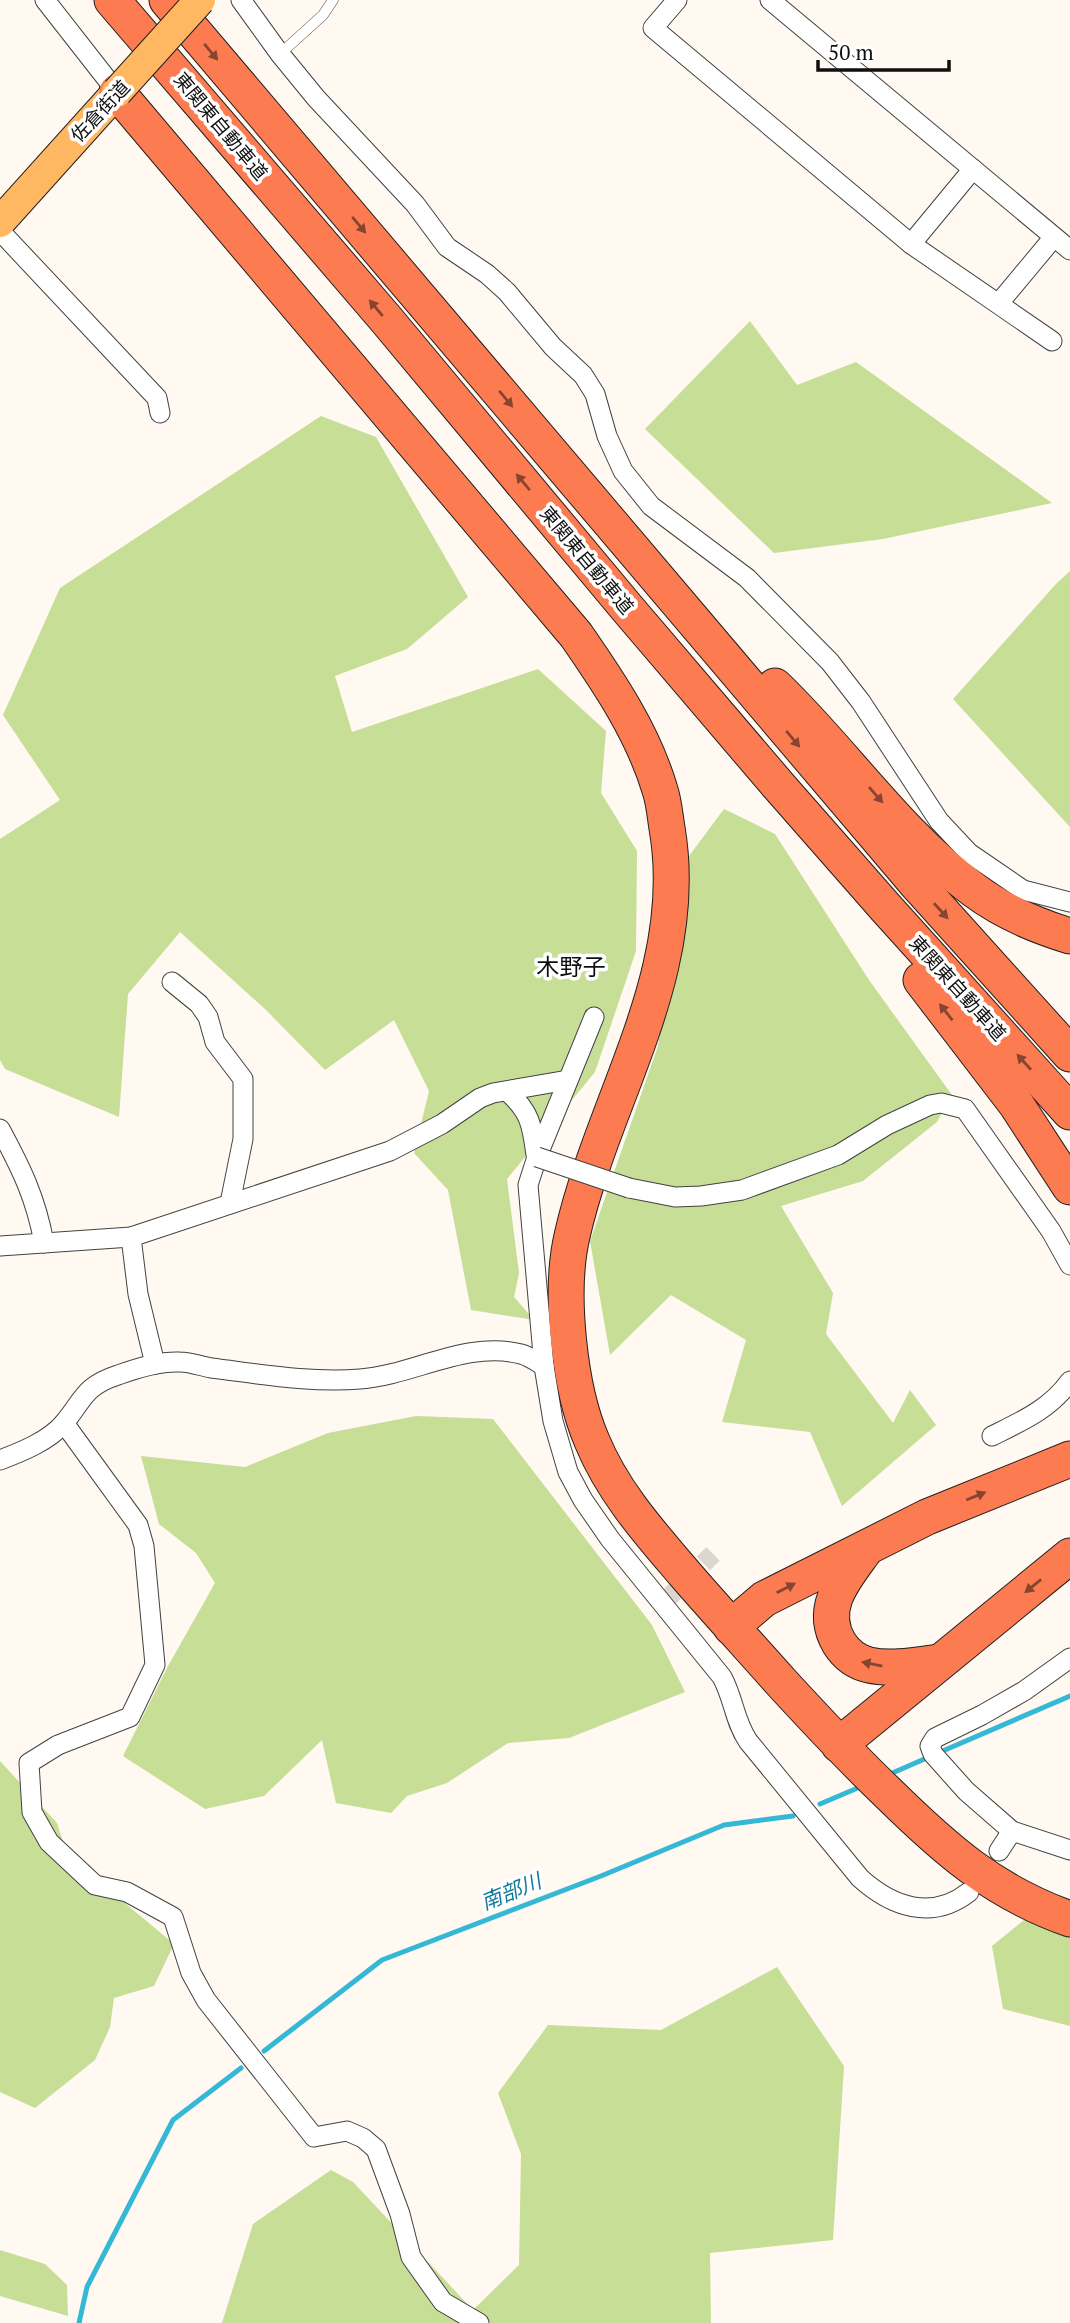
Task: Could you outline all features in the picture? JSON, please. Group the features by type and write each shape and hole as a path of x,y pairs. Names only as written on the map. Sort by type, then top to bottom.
{"highway":[{"name":"東関東自動車道","path":"112,0 402,339 627,608 886,908 1070,1112"},
{"name":"東関東自動車道","path":"167,0 915,882 1070,1054"},
{"path":"117,92 576,635 612,687 642,741 661,793 670,849 671,908 665,954 649,1010 582,1195 571,1241 568,1314 571,1353 578,1396 591,1439 608,1475 635,1515 731,1627 839,1745 932,1836 1005,1891 1070,1919"},
{"path":"638,556 680,593 811,722 888,810 973,890 1046,929 1070,936"},
{"path":"627,608 983,1059 1070,1187"},
{"path":"1026,1476 1070,1435"},
{"path":"731,1627 764,1599 927,1517 1070,1459"},
{"path":"869,1546 840,1585 832,1603 832,1625 841,1646 848,1655 867,1665 890,1667 939,1662"},
{"path":"839,1745 1069,1556"}],"main road":[{"name":"佐倉街道","path":"0,222 200,0"}],"street":[{"path":"46,0 117,92"},
{"path":"241,0 279,54 316,98 415,204 446,247 507,292 553,347 583,375 595,394 607,436 623,471 651,506 747,578 830,662 861,702 939,821 969,853 1023,890 1070,902"},
{"path":"677,0 653,28 911,244 1052,341"},
{"path":"770,0 1070,250"},
{"path":"911,244 973,169"},
{"path":"0,231 158,398 160,412"},
{"path":"999,303 1054,237"},
{"path":"172,982 199,1004 208,1017 215,1042 243,1079 243,1139 230,1203"},
{"path":"594,1017 528,1185 544,1366 553,1421 568,1472 583,1500 610,1539 722,1678 728,1689 738,1726 748,1741 860,1878 876,1892 915,1907 942,1907 956,1902 970,1892"},
{"path":"0,1245 131,1237 390,1151 442,1124 480,1098 568,1080"},
{"path":"508,1092 522,1105 530,1118 537,1157"},
{"path":"537,1157 629,1188 675,1197 743,1191 838,1155 887,1125 930,1105 941,1103 965,1109 1051,1231 1070,1265"},
{"path":"0,1129 30,1187 44,1243"},
{"path":"131,1237 138,1294 155,1364"},
{"path":"0,1460 17,1454 53,1433 64,1423 80,1397 94,1385 115,1375 155,1364 181,1362 319,1380 361,1379 385,1376 469,1352 489,1349 523,1354 544,1366"},
{"path":"992,1436 1047,1406 1070,1381"},
{"path":"64,1423 138,1525 144,1546 155,1665 130,1717 58,1745 29,1763 32,1812 49,1842 96,1885 127,1892 173,1917 191,1973 206,2000 314,2137 347,2131 363,2138 376,2149 400,2214 411,2256 443,2302 479,2323"},
{"path":"1070,1658 982,1715 935,1738 930,1746 933,1754 966,1791 1012,1831 1070,1850"},
{"path":"999,1851 1012,1831"}],"lane":[{"path":"279,54 323,15 333,0"}],"green space":[{"path":"750,321 797,385 856,362 1052,503 883,539 774,553 645,429"},
{"path":"321,416 376,437 468,597 407,649 335,676 352,732 538,669 606,731 601,793 637,851 636,951 595,1072 507,1179 519,1273 514,1297 534,1320 471,1310 448,1190 414,1153 429,1091 394,1020 325,1070 266,1010 180,932 128,994 119,1117 5,1069 0,1060 0,839 60,800 3,715 60,588"},
{"path":"1070,571 1070,827 953,699"},
{"path":"724,809 775,834 869,980 952,1095 937,1122 863,1181 781,1206 833,1293 826,1334 893,1423 910,1390 936,1425 842,1506 810,1432 722,1422 746,1340 671,1295 610,1355 590,1241 658,1046 689,856"},
{"path":"416,1416 493,1419 652,1625 685,1692 569,1738 508,1743 447,1783 407,1796 391,1813 336,1803 322,1740 264,1796 205,1809 123,1756 168,1666 215,1583 196,1553 159,1524 141,1456 245,1467 328,1433"},
{"path":"0,1761 57,1823 73,1873 120,1899 174,1944 154,1986 114,1998 110,2027 95,2060 35,2108 0,2092"},
{"path":"1030,1915 1070,1925 1070,2026 1003,2009 992,1946"},
{"path":"777,1967 844,2066 833,2240 710,2253 711,2323 222,2323 253,2224 331,2170 353,2182 473,2310 519,2265 521,2154 498,2093 548,2025 661,2030"},
{"path":"0,2250 45,2264 67,2285 68,2316 0,2296"}],"waterway":[{"name":"南部川","path":"938,1753 1070,1696"},
{"name":"南部川","path":"890,1774 929,1757"},
{"name":"南部川","path":"820,1804 860,1787"},
{"name":"南部川","path":"264,2051 382,1960 601,1876 724,1825 793,1816"},
{"name":"南部川","path":"79,2323 87,2287 173,2120 241,2068"}],"tunnel":[{"path":"662,1604 713,1554"}],"district":[{"name":"木野子","path":"571,967"}]}
